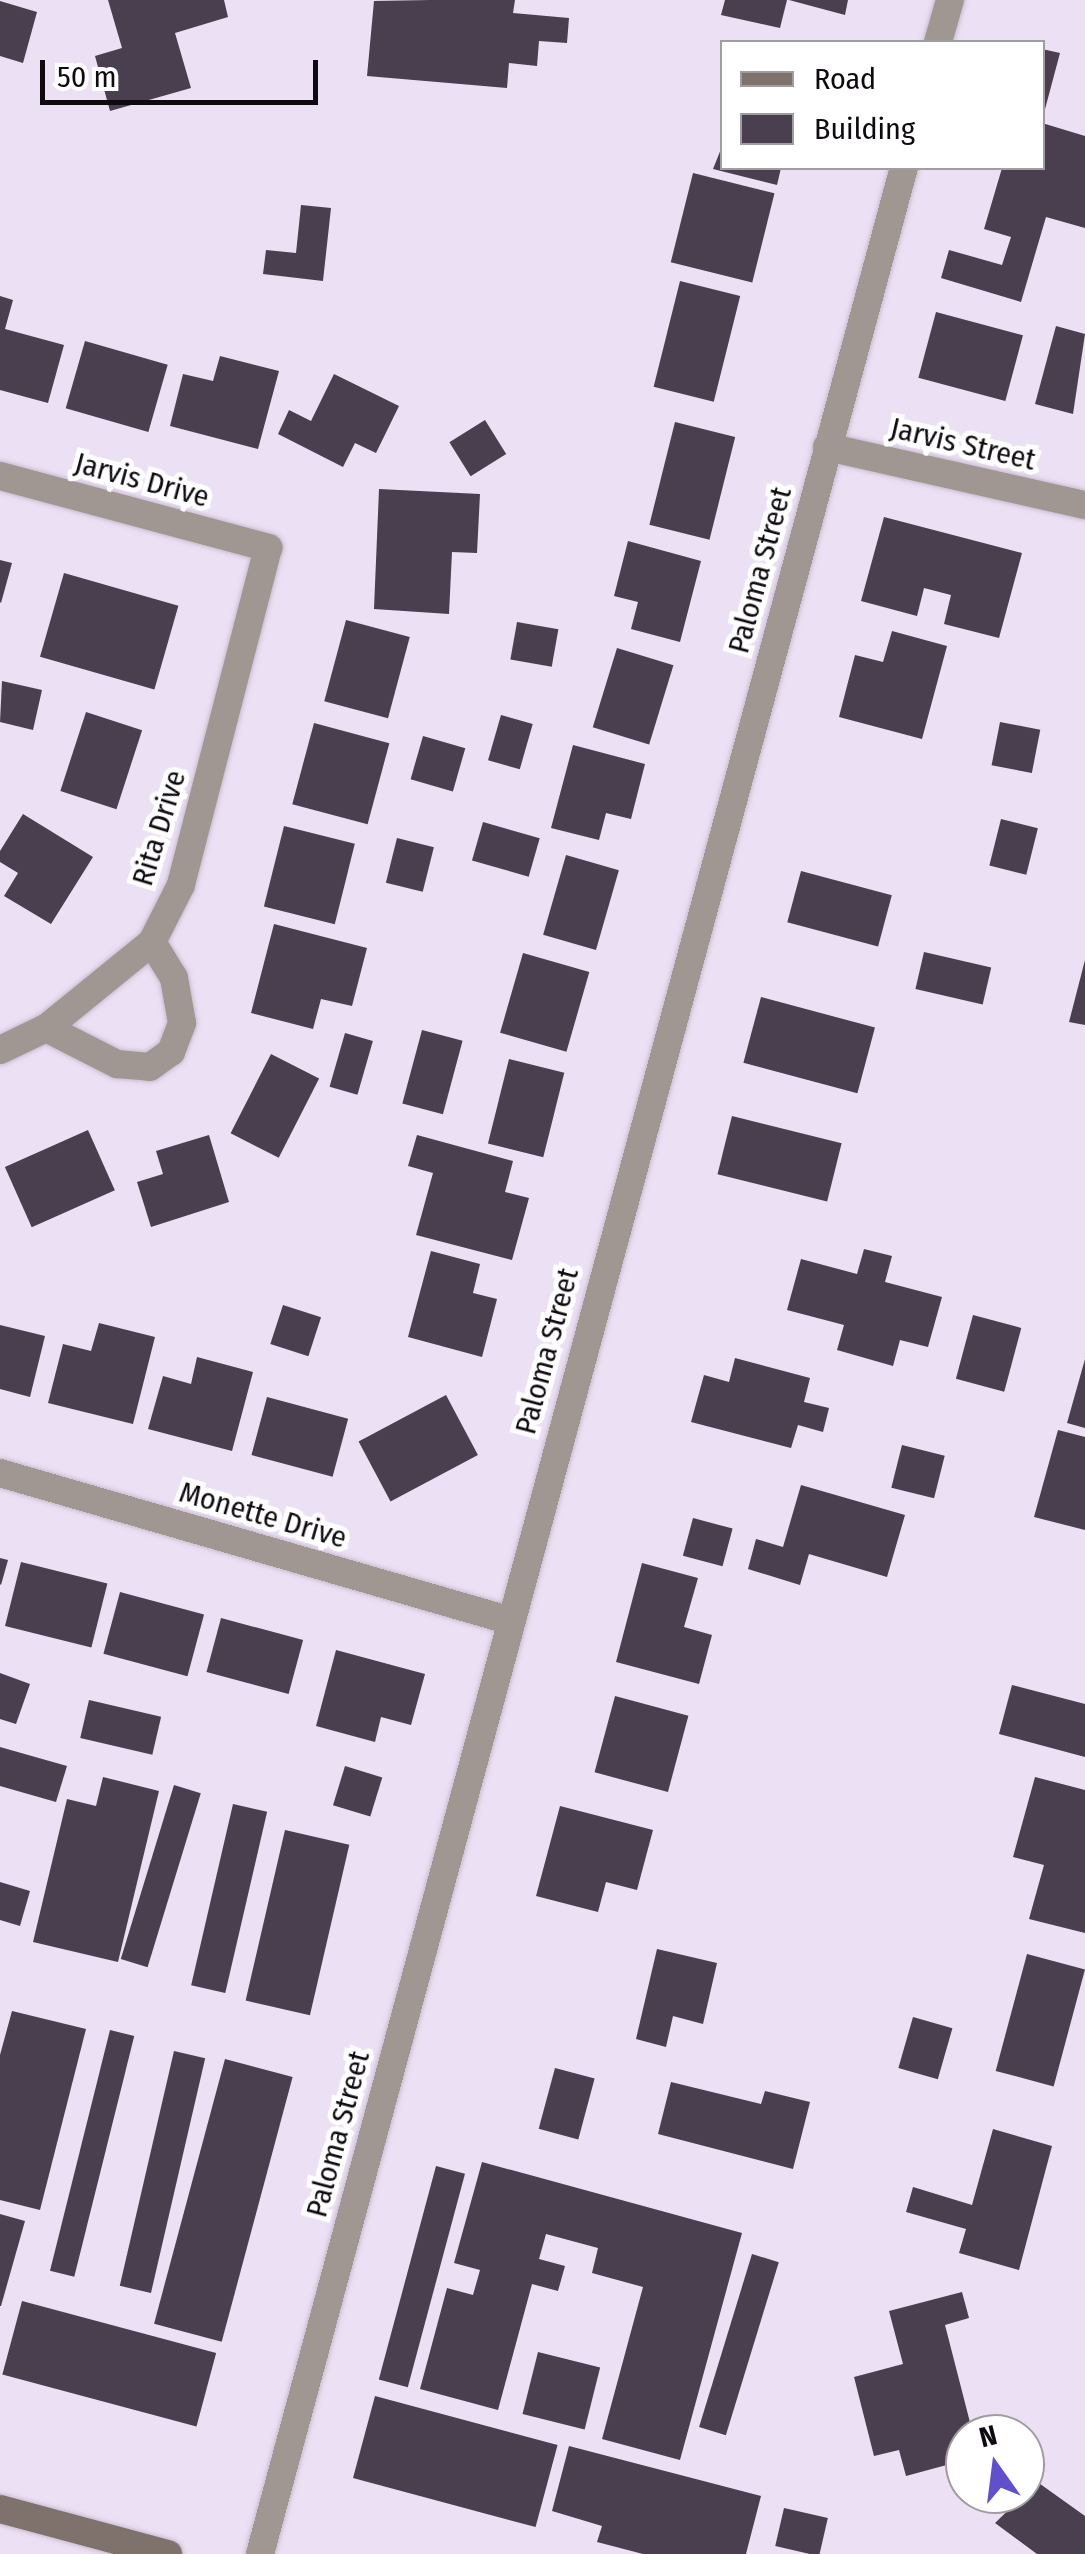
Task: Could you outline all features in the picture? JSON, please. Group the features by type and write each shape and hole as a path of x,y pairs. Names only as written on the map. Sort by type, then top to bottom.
{"main road":[{"path":"0,2508 168,2554"}],"street":[{"path":"939,40 950,0"},
{"name":"Paloma Street","path":"260,2554 508,1620 903,170"},
{"name":"Jarvis Street","path":"827,447 1085,505"},
{"name":"Jarvis Drive","path":"0,476 268,548"},
{"name":"Rita Drive","path":"0,1050 46,1028 152,942 181,885 268,548"},
{"path":"46,1028 116,1064 150,1067 171,1052 179,1008 152,942"},
{"name":"Monette Drive","path":"0,1473 508,1620"}],"building":[{"path":"108,0 224,0 228,17 175,33 191,88 110,111 95,56 122,48"},
{"path":"515,0 513,13 569,18 567,43 539,41 537,66 509,63 507,88 367,76 374,1"},
{"path":"725,0 787,0 780,28 721,15"},
{"path":"789,0 848,0 845,15"},
{"path":"0,1 37,12 23,63 0,56"},
{"path":"1045,50 1060,53 1045,109"},
{"path":"1045,124 1085,136 1085,228 1046,217 1021,302 941,278 949,250 1002,265 1011,237 984,229 1001,170 1045,170"},
{"path":"720,152 720,170 781,170 777,185 713,169"},
{"path":"693,173 775,193 752,283 671,262"},
{"path":"301,205 331,208 323,281 263,274 266,250 296,253"},
{"path":"680,281 740,296 714,402 654,387"},
{"path":"0,296 13,300 5,329 64,345 48,403 0,390"},
{"path":"936,312 1023,335 1005,401 918,378"},
{"path":"1056,326 1085,334 1073,414 1035,404"},
{"path":"85,341 168,365 148,432 66,408"},
{"path":"220,356 279,371 258,449 170,426 183,374 213,381"},
{"path":"334,374 399,406 376,453 355,443 343,467 278,434 289,410 311,421"},
{"path":"485,420 506,454 471,476 449,442"},
{"path":"675,422 735,437 710,540 649,525"},
{"path":"379,489 480,494 477,553 452,552 449,614 374,609"},
{"path":"884,517 1022,553 999,638 944,624 951,595 924,588 917,616 861,601"},
{"path":"628,541 701,561 680,642 631,629 638,602 614,596"},
{"path":"0,560 12,563 1,603 0,602"},
{"path":"64,573 178,606 154,689 40,657"},
{"path":"346,620 410,637 388,718 324,701"},
{"path":"517,622 558,629 552,667 510,659"},
{"path":"892,631 947,646 922,739 839,717 855,655 883,662"},
{"path":"617,648 673,665 649,745 593,727"},
{"path":"2,681 42,690 33,730 0,722"},
{"path":"86,712 142,730 116,809 60,791"},
{"path":"501,715 533,724 520,769 488,760"},
{"path":"1000,722 1040,730 1032,773 992,765"},
{"path":"314,723 389,743 368,824 292,804"},
{"path":"423,736 465,748 453,791 411,779"},
{"path":"573,745 645,764 631,819 606,813 599,840 551,828"},
{"path":"23,814 93,857 51,924 4,896 18,873 0,862 0,851"},
{"path":"1001,819 1038,828 1026,875 989,866"},
{"path":"483,822 540,838 529,877 472,860"},
{"path":"284,826 355,844 335,924 264,907"},
{"path":"397,838 434,847 423,892 386,883"},
{"path":"566,855 619,870 596,950 543,935"},
{"path":"801,871 892,895 878,947 787,922"},
{"path":"274,924 367,948 352,1006 321,999 313,1029 251,1013"},
{"path":"924,952 991,968 983,1005 915,989"},
{"path":"523,953 589,972 566,1052 500,1033"},
{"path":"1085,960 1085,1025 1069,1022"},
{"path":"761,997 875,1028 857,1093 743,1063"},
{"path":"422,1030 463,1041 443,1114 402,1103"},
{"path":"345,1033 373,1041 357,1095 330,1087"},
{"path":"271,1054 319,1079 279,1158 231,1133"},
{"path":"509,1059 564,1073 543,1157 488,1143"},
{"path":"732,1116 842,1143 827,1202 717,1174"},
{"path":"88,1130 115,1190 32,1227 5,1167"},
{"path":"209,1135 229,1202 151,1227 137,1182 163,1174 156,1151"},
{"path":"417,1135 513,1161 505,1192 529,1198 512,1260 416,1235 433,1173 408,1166"},
{"path":"864,1249 892,1256 885,1282 942,1297 928,1347 900,1340 893,1366 837,1350 844,1325 787,1310 801,1259 857,1274"},
{"path":"431,1251 480,1264 473,1293 497,1299 482,1357 408,1337"},
{"path":"283,1305 321,1317 308,1356 270,1344"},
{"path":"973,1315 1021,1328 1004,1392 956,1379"},
{"path":"99,1323 155,1337 133,1424 48,1403 63,1344 91,1351"},
{"path":"0,1325 45,1336 30,1397 0,1389"},
{"path":"197,1357 253,1372 232,1451 148,1429 163,1376 191,1384"},
{"path":"735,1358 810,1378 804,1402 829,1408 823,1432 798,1425 791,1448 691,1422 704,1375 729,1382"},
{"path":"1085,1359 1085,1428 1067,1423"},
{"path":"446,1395 478,1455 391,1502 359,1441"},
{"path":"267,1397 348,1419 333,1477 251,1455"},
{"path":"1058,1430 1085,1437 1085,1530 1034,1517"},
{"path":"902,1445 945,1456 934,1498 891,1488"},
{"path":"801,1485 905,1515 887,1577 809,1554 800,1585 748,1569 756,1539 783,1547"},
{"path":"693,1518 733,1529 723,1566 683,1556"},
{"path":"0,1558 8,1560 1,1585 0,1584"},
{"path":"21,1562 107,1584 91,1648 5,1626"},
{"path":"642,1563 698,1578 684,1627 712,1635 699,1684 616,1662"},
{"path":"120,1592 204,1615 187,1676 103,1654"},
{"path":"221,1618 303,1640 289,1694 207,1672"},
{"path":"336,1650 425,1674 411,1725 381,1717 375,1742 316,1726"},
{"path":"0,1673 30,1684 16,1724 0,1719"},
{"path":"1012,1685 1085,1704 1085,1757 999,1734"},
{"path":"615,1696 688,1716 668,1792 595,1772"},
{"path":"89,1700 161,1717 152,1755 80,1738"},
{"path":"0,1747 67,1766 56,1802 0,1786"},
{"path":"345,1766 382,1777 370,1817 333,1805"},
{"path":"103,1777 159,1791 118,1962 33,1942 67,1799 96,1806"},
{"path":"1035,1777 1085,1790 1085,1933 1029,1919 1044,1865 1013,1857"},
{"path":"174,1785 201,1793 148,1967 121,1959"},
{"path":"233,1804 267,1812 225,1993 191,1985"},
{"path":"560,1806 653,1830 637,1890 606,1882 598,1912 536,1896"},
{"path":"285,1830 349,1845 310,2015 246,2001"},
{"path":"0,1882 30,1891 20,1926 0,1920"},
{"path":"657,1949 717,1963 703,2024 673,2016 666,2047 636,2039"},
{"path":"1027,1954 1085,1970 1054,2086 996,2071"},
{"path":"12,2011 86,2029 40,2210 0,2200 0,2055"},
{"path":"913,2017 952,2028 938,2079 898,2068"},
{"path":"110,2030 134,2036 74,2277 50,2271"},
{"path":"174,2051 205,2058 151,2293 120,2286"},
{"path":"225,2059 293,2077 222,2342 154,2324"},
{"path":"555,2068 595,2079 578,2139 539,2129"},
{"path":"671,2082 761,2104 765,2091 810,2102 793,2169 658,2134"},
{"path":"993,2129 1052,2146 1019,2270 959,2253 966,2229 906,2212 913,2187 972,2205"},
{"path":"482,2162 742,2233 680,2460 602,2439 643,2287 592,2273 598,2248 546,2234 539,2259 565,2266 558,2291 532,2284 498,2410 420,2389 447,2288 473,2295 480,2270 454,2263"},
{"path":"436,2166 465,2174 408,2387 379,2379"},
{"path":"0,2214 25,2221 1,2306 0,2306"},
{"path":"752,2254 779,2262 726,2435 699,2427"},
{"path":"962,2292 969,2318 945,2325 968,2414 945,2414 945,2465 906,2476 899,2450 874,2456 854,2377 903,2364 889,2311"},
{"path":"22,2301 216,2353 196,2426 2,2374"},
{"path":"538,2352 600,2367 585,2430 523,2414"},
{"path":"375,2396 558,2445 536,2527 353,2478"},
{"path":"569,2446 761,2496 746,2554 643,2554 597,2542 602,2526 552,2511"},
{"path":"1045,2487 1085,2516 1085,2554 1037,2554 995,2523 1004,2514 1045,2514"},
{"path":"784,2508 828,2518 820,2554 775,2546"}]}
